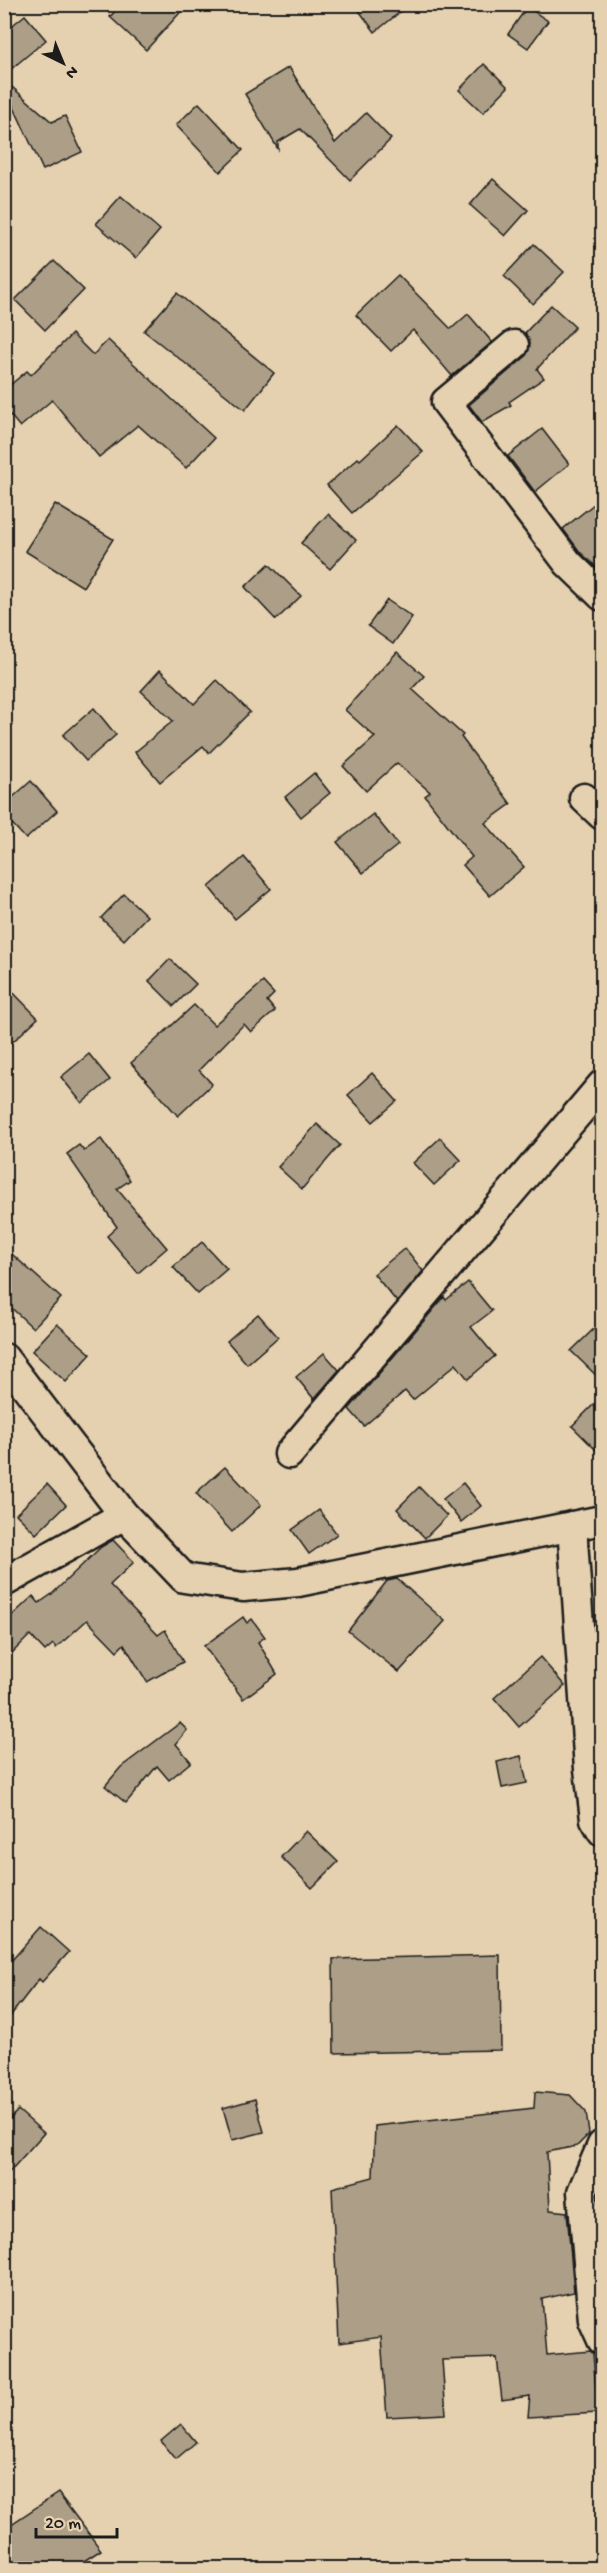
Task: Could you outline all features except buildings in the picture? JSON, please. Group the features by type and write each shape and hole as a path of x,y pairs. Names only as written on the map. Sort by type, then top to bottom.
{"street":[{"path":"514,345 446,402 568,563 603,596"},
{"path":"289,1454 603,1085"},
{"path":"4,1358 124,1515 184,1578 243,1587 298,1582 603,1520"},
{"path":"4,1582 124,1515"},
{"path":"572,1526 589,1768 595,1819 603,1831"},
{"path":"603,2145 582,2192 593,2320 603,2340"}]}
